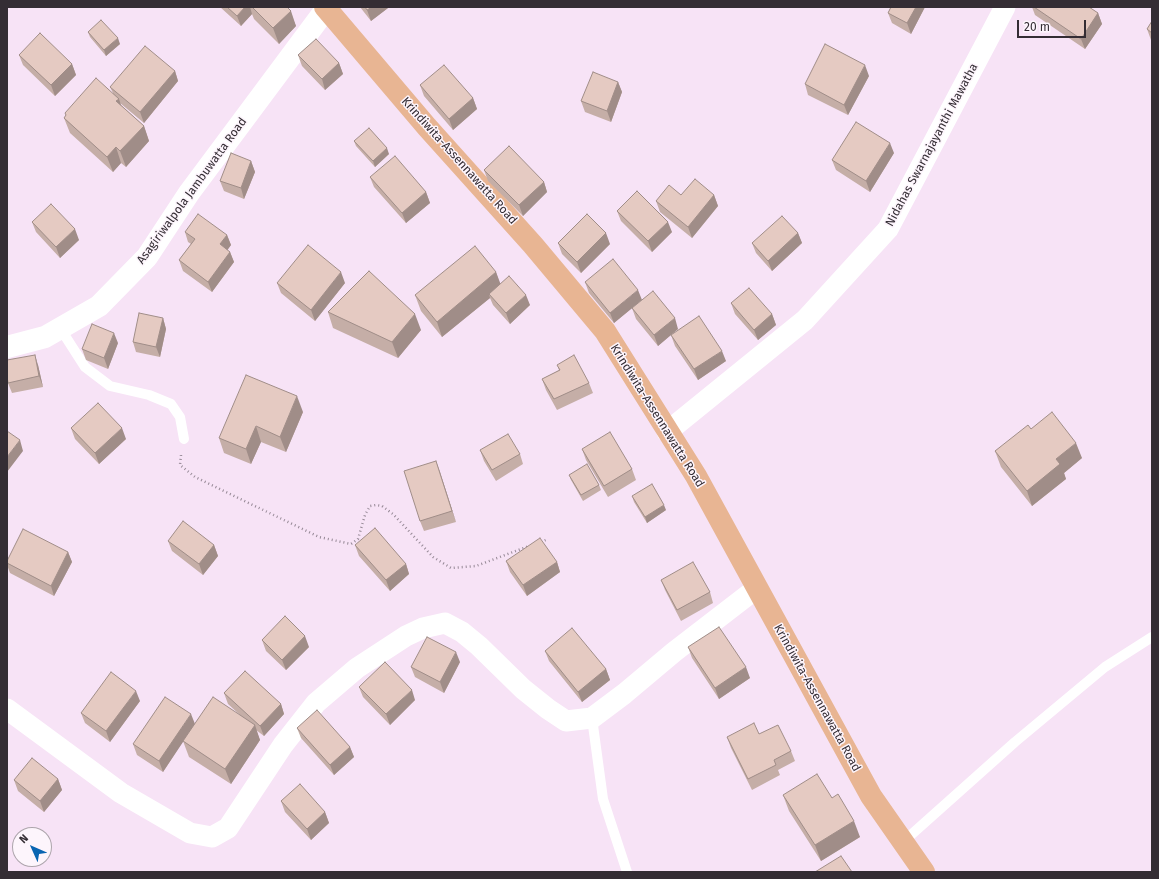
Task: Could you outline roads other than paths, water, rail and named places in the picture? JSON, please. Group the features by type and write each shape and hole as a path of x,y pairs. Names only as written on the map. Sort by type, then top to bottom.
{"main road":[{"name":"Krindiwita-Assennawatta Road","path":"325,8 427,127 533,245 605,331 696,476 870,796 924,872"}],"street":[{"name":"Nidahas Swarnajayanthi Mawatha","path":"668,432 805,320 888,229 1005,7"},
{"name":"Asagiriwalpola Jambuwatta Road","path":"7,347 45,337 99,306 146,257 189,193 325,8"},
{"path":"7,709 120,793 190,833 212,837 228,828 283,745 316,703 357,668 406,636 423,628 445,623 462,632 479,646 523,689 548,709 566,720 592,718 757,588"}],"lane":[{"path":"60,328 85,367 110,386 149,395 170,404 180,417 184,439"},
{"path":"903,842 1015,742 1105,667 1152,636"},
{"path":"592,718 603,799 627,872"}]}
